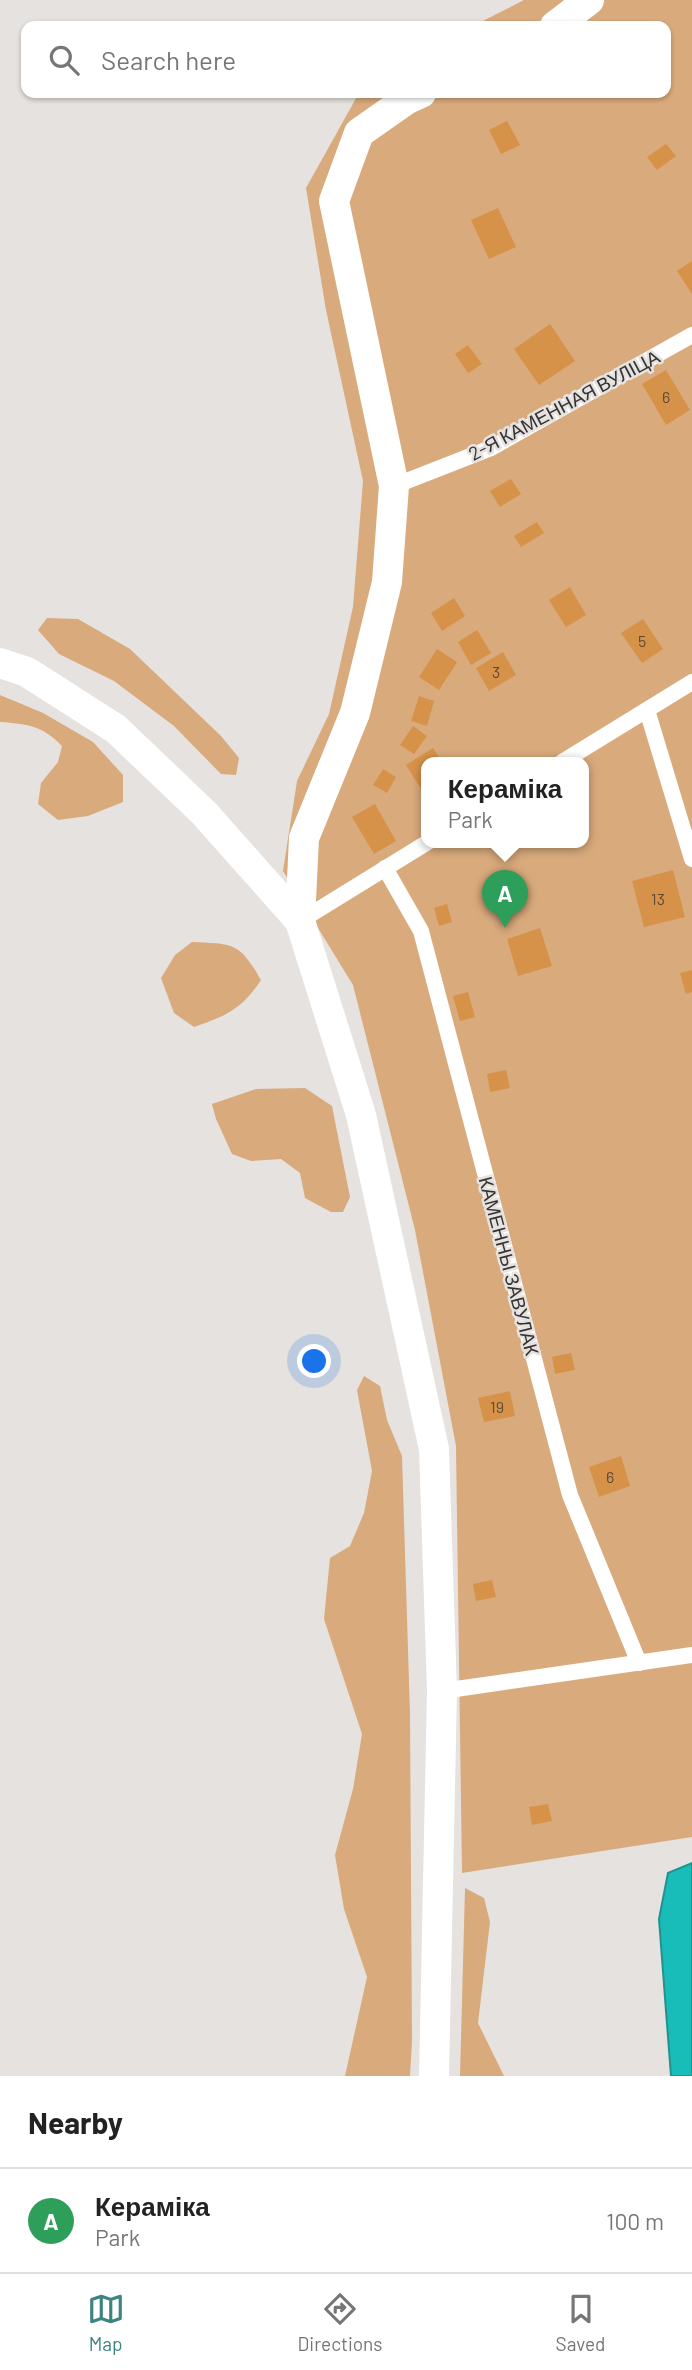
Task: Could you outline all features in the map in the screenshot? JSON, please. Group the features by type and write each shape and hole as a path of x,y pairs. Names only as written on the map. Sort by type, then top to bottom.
{"street":[{"path":"562,21 589,0"},
{"path":"410,98 359,133 334,201 394,486 387,582 355,713 304,838 300,921 361,1115 434,1449 442,1691 434,2076"},
{"path":"0,663 27,672 116,729 204,813 300,921"}],"lane":[{"name":"2-Я КАМЕННАЯ ВУЛІЦА","path":"394,486 491,448 692,335"},
{"path":"570,757 692,682"},
{"path":"647,710 692,859"},
{"path":"300,921 421,846"},
{"name":"КАМЕННЫ ЗАВУЛАК","path":"385,868 421,931 570,1495 639,1663"},
{"path":"442,1691 692,1655"}],"shaded area":[{"path":"524,0 692,0 692,1837 462,1873 456,1446 415,1230 353,985 283,871 297,781 329,714 353,607 363,481 326,310 306,188 356,98 671,98 671,21 483,21"},
{"path":"47,618 78,619 130,649 221,736 239,758 236,775 221,774 174,726 114,681 59,654 38,630"},
{"path":"0,695 43,713 93,742 123,775 123,802 88,816 58,820 38,804 41,783 58,762 62,746 34,727 0,722"},
{"path":"192,942 217,943 234,948 247,958 261,980 240,1005 194,1027 174,1013 161,978 175,955"},
{"path":"305,1088 332,1106 350,1197 343,1212 331,1212 305,1198 300,1173 281,1159 251,1161 232,1154 212,1104 256,1089"},
{"path":"364,1376 380,1386 387,1420 402,1456 410,1714 410,2076 345,2076 367,1977 344,1909 335,1855 353,1789 362,1734 324,1619 330,1558 350,1546 364,1513 372,1471 357,1390"},
{"path":"465,1888 484,1898 490,1922 478,2023 504,2076 460,2076"}],"water":[{"path":"692,1863 692,2076 671,2076 659,1919 668,1873"}],"building":[{"path":"507,121 520,145 501,154 489,130"},
{"path":"666,144 676,156 657,170 647,157"},
{"path":"498,208 516,247 489,259 471,220"},
{"path":"692,261 692,294 677,271"},
{"path":"550,324 575,361 539,385 514,349"},
{"path":"468,345 482,364 468,373 455,354"},
{"path":"666,370 690,410 666,425 642,384"},
{"path":"511,479 521,494 500,507 490,491"},
{"path":"537,522 544,533 521,547 514,536"},
{"path":"570,587 586,615 566,627 549,600"},
{"path":"454,598 465,616 442,631 431,613"},
{"path":"643,619 663,649 642,663 621,633"},
{"path":"477,630 491,653 471,665 458,642"},
{"path":"437,649 457,662 439,690 419,677"},
{"path":"503,652 516,675 489,691 476,668"},
{"path":"419,696 434,701 427,726 411,721"},
{"path":"413,726 427,736 414,754 400,745"},
{"path":"433,748 439,757 421,757 421,789 406,765"},
{"path":"383,769 396,777 387,793 373,785"},
{"path":"375,804 396,841 374,854 352,817"},
{"path":"673,870 685,917 644,927 632,881"},
{"path":"447,904 452,922 439,926 434,908"},
{"path":"540,928 552,966 518,976 507,939"},
{"path":"692,970 692,992 686,994 680,973"},
{"path":"468,992 475,1017 460,1021 453,996"},
{"path":"506,1070 510,1088 490,1092 487,1074"},
{"path":"571,1353 575,1370 555,1374 552,1357"},
{"path":"510,1391 515,1416 484,1422 478,1398"},
{"path":"621,1456 630,1486 599,1497 589,1467"},
{"path":"492,1580 496,1597 476,1601 473,1584"},
{"path":"548,1804 552,1821 532,1825 529,1807"}],"place":[{"name":"Кераміка","path":"505,928"}]}
